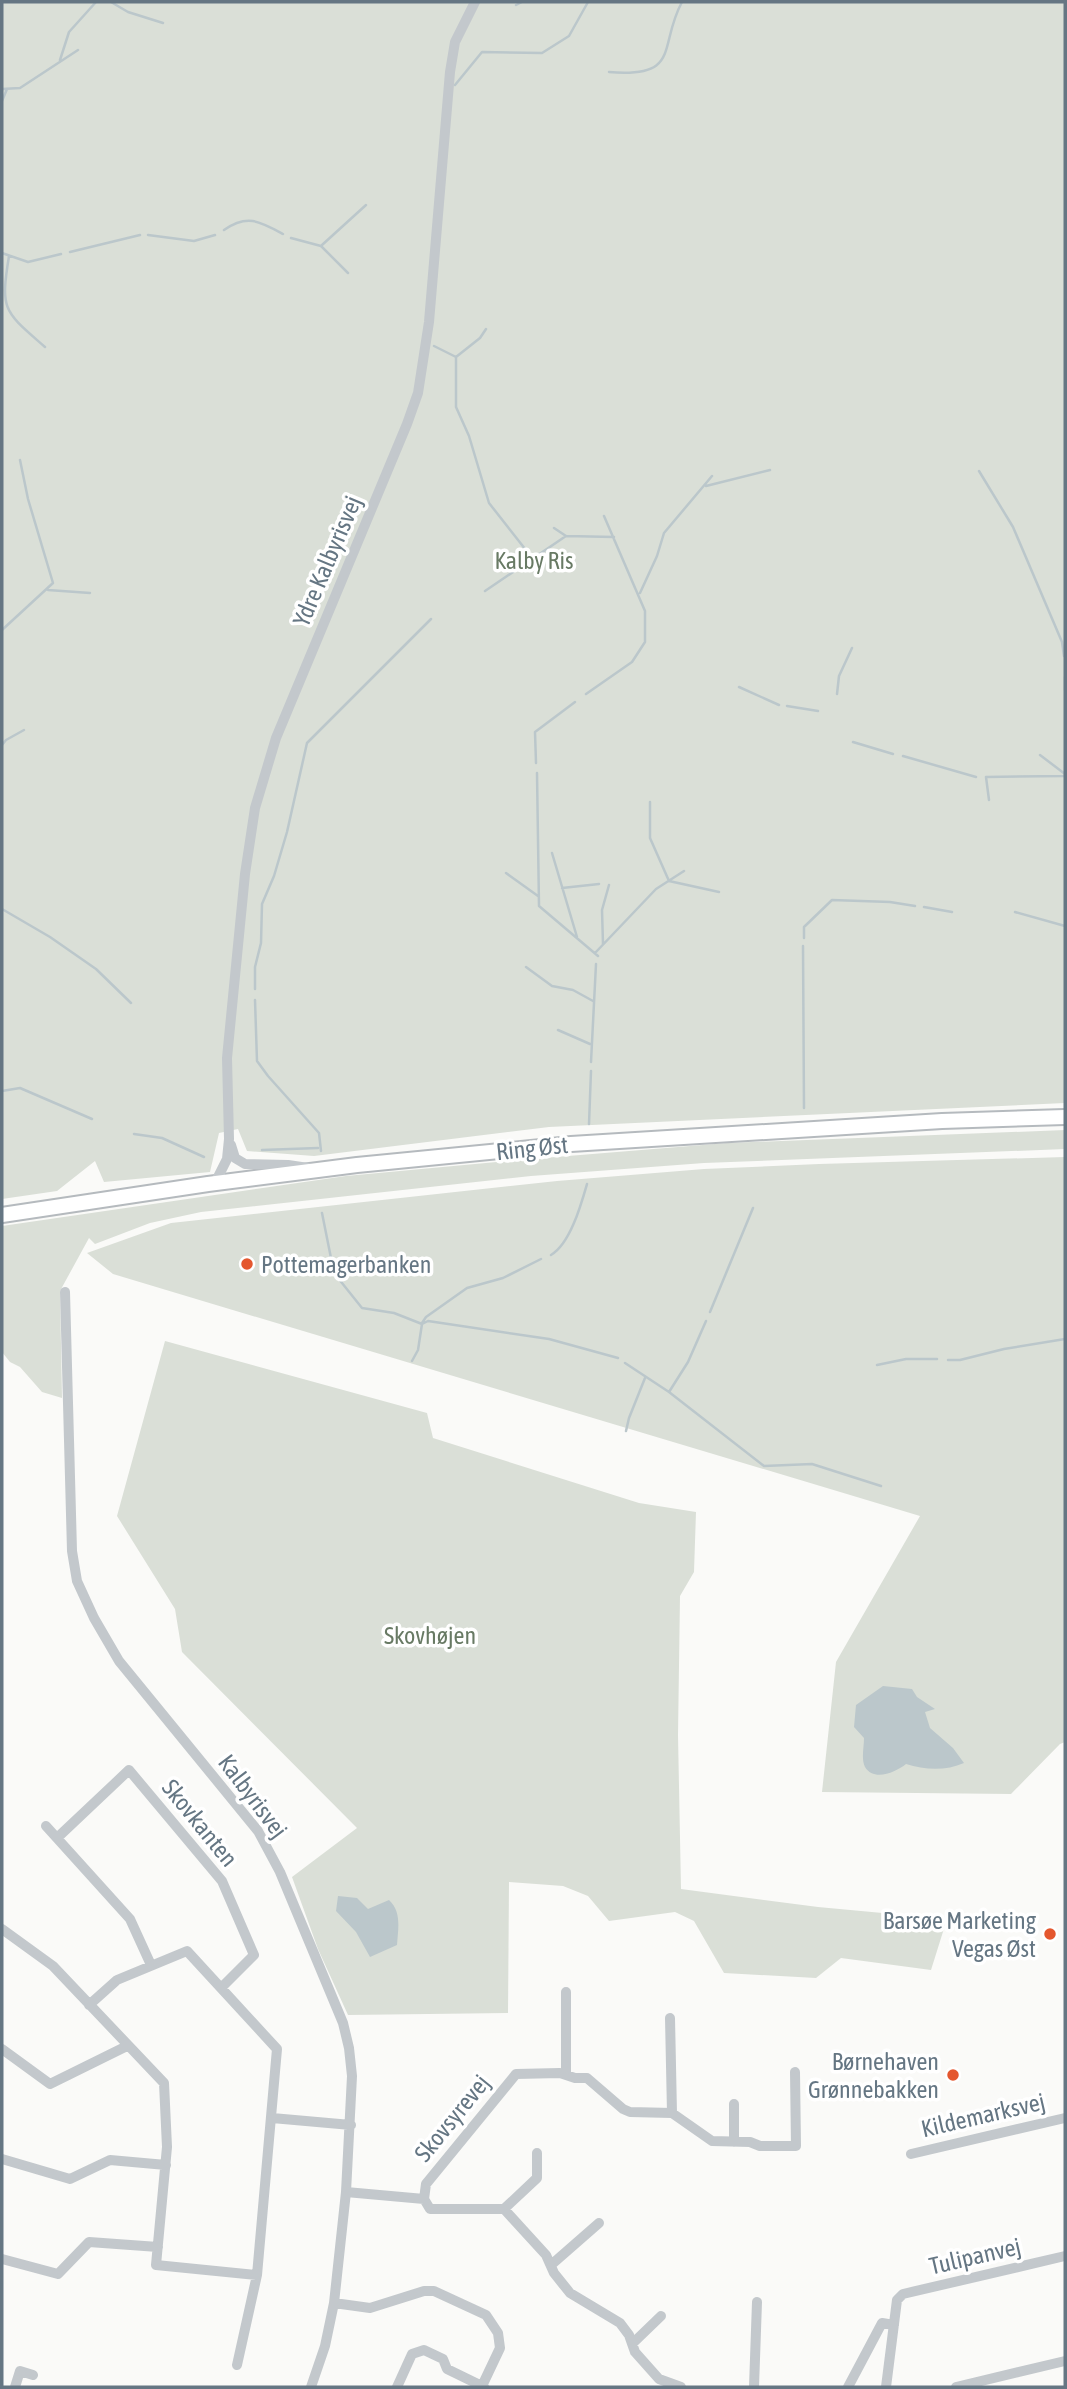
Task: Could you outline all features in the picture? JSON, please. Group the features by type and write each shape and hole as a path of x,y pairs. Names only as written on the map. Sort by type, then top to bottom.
{"main road":[{"name":"Ring Øst","path":"2,1215 319,1170 570,1144 942,1121 1065,1117"}],"street":[{"name":"Ydre Kalbyrisvej","path":"215,1183 227,1159 227,1058 245,874 255,808 276,738 418,393 429,322 450,72 455,42 475,2"},
{"path":"229,1139 235,1158 245,1164 288,1165 319,1170"},
{"name":"Kalbyrisvej","path":"65,1292 72,1551 77,1581 94,1618 119,1661 258,1831 280,1872 343,2023 349,2048 352,2076 351,2125 334,2304 312,2387"},
{"name":"Skovkanten","path":"57,1838 129,1770 222,1881 254,1955 222,1987"},
{"path":"46,1826 130,1919 151,1965"},
{"path":"2,1929 53,1966 164,2083 166,2165 156,2265 257,2275"},
{"path":"89,2005 117,1980 187,1951 277,2049 257,2275 237,2365"},
{"path":"566,1992 566,2074"},
{"path":"670,2018 672,2113 712,2141 750,2142 760,2146 796,2146 795,2072"},
{"path":"2,2049 50,2084 127,2046"},
{"name":"Skovsyrevej","path":"424,2199 426,2184 516,2074 566,2074 575,2078 587,2078 630,2112 672,2113"},
{"path":"734,2104 734,2142"},
{"path":"272,2118 351,2125"},
{"name":"Kildemarksvej","path":"911,2154 1065,2118"},
{"path":"346,2192 424,2199 430,2209 504,2209 537,2178 537,2152"},
{"path":"2,2159 70,2179 110,2160 166,2165"},
{"path":"504,2209 546,2255 554,2273 570,2293 620,2323 633,2343 635,2352 659,2379 681,2387"},
{"path":"551,2265 599,2223"},
{"path":"2,2259 58,2274 89,2242 158,2247"},
{"name":"Tulipanvej","path":"894,2325 897,2300 903,2294 1065,2256"},
{"path":"334,2304 370,2308 424,2291 434,2291 486,2315 498,2333 500,2348 483,2387 447,2369 443,2359 424,2350 412,2354 397,2387"},
{"path":"754,2387 757,2302"},
{"path":"633,2343 661,2316"},
{"path":"848,2387 881,2323 894,2325 886,2387"},
{"path":"957,2387 1065,2361"},
{"path":"15,2387 20,2371 33,2375"}],"green space":[{"name":"Kalby Ris","path":"2,2 1065,2 1065,1103 549,1127 314,1156 247,1151 238,1129 219,1133 210,1172 104,1182 95,1161 57,1191 2,1199"},
{"path":"1065,1130 1065,1149 704,1163 531,1176 201,1212 150,1223 95,1244 89,1238 60,1291 62,1398 42,1392 20,1367 10,1362 2,1352 2,1226 346,1176 519,1160 727,1143"},
{"path":"1065,1157 1065,1742 1011,1794 822,1792 836,1662 920,1516 113,1274 87,1253 171,1223 557,1181 704,1169"},
{"name":"Skovhøjen","path":"165,1341 427,1413 433,1438 639,1503 696,1512 694,1572 680,1596 678,1735 681,1889 818,1907 947,1919 931,1970 841,1958 816,1978 724,1973 694,1921 675,1912 609,1921 588,1896 563,1886 509,1882 508,2013 348,2015 318,1949 292,1877 357,1828 182,1652 175,1609 117,1516"}],"shaded area":[{"path":"883,1686 912,1689 917,1697 935,1709 925,1712 930,1728 953,1748 964,1763 935,1769 906,1764 885,1774 869,1772 863,1760 864,1738 854,1727 856,1705"},
{"path":"338,1896 357,1898 368,1909 389,1900 398,1915 397,1945 370,1957 356,1932 336,1911"}],"waterway":[{"path":"60,60 69,32 96,2"},
{"path":"111,2 128,12 163,23"},
{"path":"516,5 522,2"},
{"path":"455,85 482,52 542,53 569,36 588,2"},
{"path":"609,72 632,73 648,70 658,64 664,56 682,2"},
{"path":"2,89 20,88 78,50"},
{"path":"2,101 7,89"},
{"path":"322,245 366,205"},
{"path":"224,230 240,222 253,221 283,234"},
{"path":"70,252 140,235"},
{"path":"148,235 194,241 215,235"},
{"path":"291,238 321,246 348,273"},
{"path":"2,253 28,262 61,254"},
{"path":"9,256 5,288 8,309 45,347"},
{"path":"456,357 480,338 486,329"},
{"path":"434,346 456,357 456,407 469,436 489,503 533,559"},
{"path":"2,630 53,583 28,499 20,460"},
{"path":"706,486 770,470"},
{"path":"979,471 1013,527 1062,642 1064,656"},
{"path":"640,593 664,533 712,476"},
{"path":"586,694 632,662 645,642 645,611 604,516"},
{"path":"554,528 566,536"},
{"path":"485,591 566,536 614,537"},
{"path":"48,590 90,593"},
{"path":"255,989 255,967 261,943 262,904 274,876 287,832 307,743 431,619"},
{"path":"837,694 839,676 852,648"},
{"path":"1065,677 1065,690"},
{"path":"739,687 779,705"},
{"path":"536,763 535,732 575,702"},
{"path":"787,706 818,711"},
{"path":"2,745 24,730"},
{"path":"853,742 893,754"},
{"path":"1040,755 1065,774"},
{"path":"903,756 976,777"},
{"path":"537,773 539,906 598,956"},
{"path":"989,800 986,777 1065,776"},
{"path":"650,802 650,838 669,881 719,892"},
{"path":"552,853 577,937"},
{"path":"595,953 656,889 684,871"},
{"path":"506,873 538,896"},
{"path":"562,888 599,884"},
{"path":"603,944 602,910 609,885"},
{"path":"804,938 804,927 832,900 890,902 915,906"},
{"path":"924,907 952,912"},
{"path":"2,909 50,937 96,969 131,1003"},
{"path":"1015,912 1065,926"},
{"path":"803,946 804,1108"},
{"path":"591,1062 596,964"},
{"path":"526,967 552,986 573,990 593,1001"},
{"path":"255,1000 257,1061 319,1133 321,1151"},
{"path":"558,1030 590,1044"},
{"path":"589,1124 591,1071"},
{"path":"2,1091 20,1088 92,1119"},
{"path":"134,1134 162,1138 204,1157"},
{"path":"262,1150 318,1148"},
{"path":"551,1255 558,1250 569,1233 587,1184"},
{"path":"710,1312 753,1208"},
{"path":"322,1213 334,1273 362,1308 394,1313 422,1324 418,1350 412,1361"},
{"path":"422,1323 426,1317 467,1288 503,1278 541,1259"},
{"path":"422,1324 428,1321 549,1339 618,1358"},
{"path":"669,1392 688,1362 706,1321"},
{"path":"948,1360 960,1360 1004,1349 1065,1339"},
{"path":"877,1365 906,1359 937,1359"},
{"path":"625,1363 669,1392 764,1466 812,1464 881,1486"},
{"path":"626,1431 645,1378"}],"place":[{"name":"Pottemagerbanken","path":"247,1264"},
{"name":"Barsøe Marketing Vegas Øst","path":"1050,1934"},
{"name":"Børnehaven Grønnebakken","path":"953,2075"}]}
